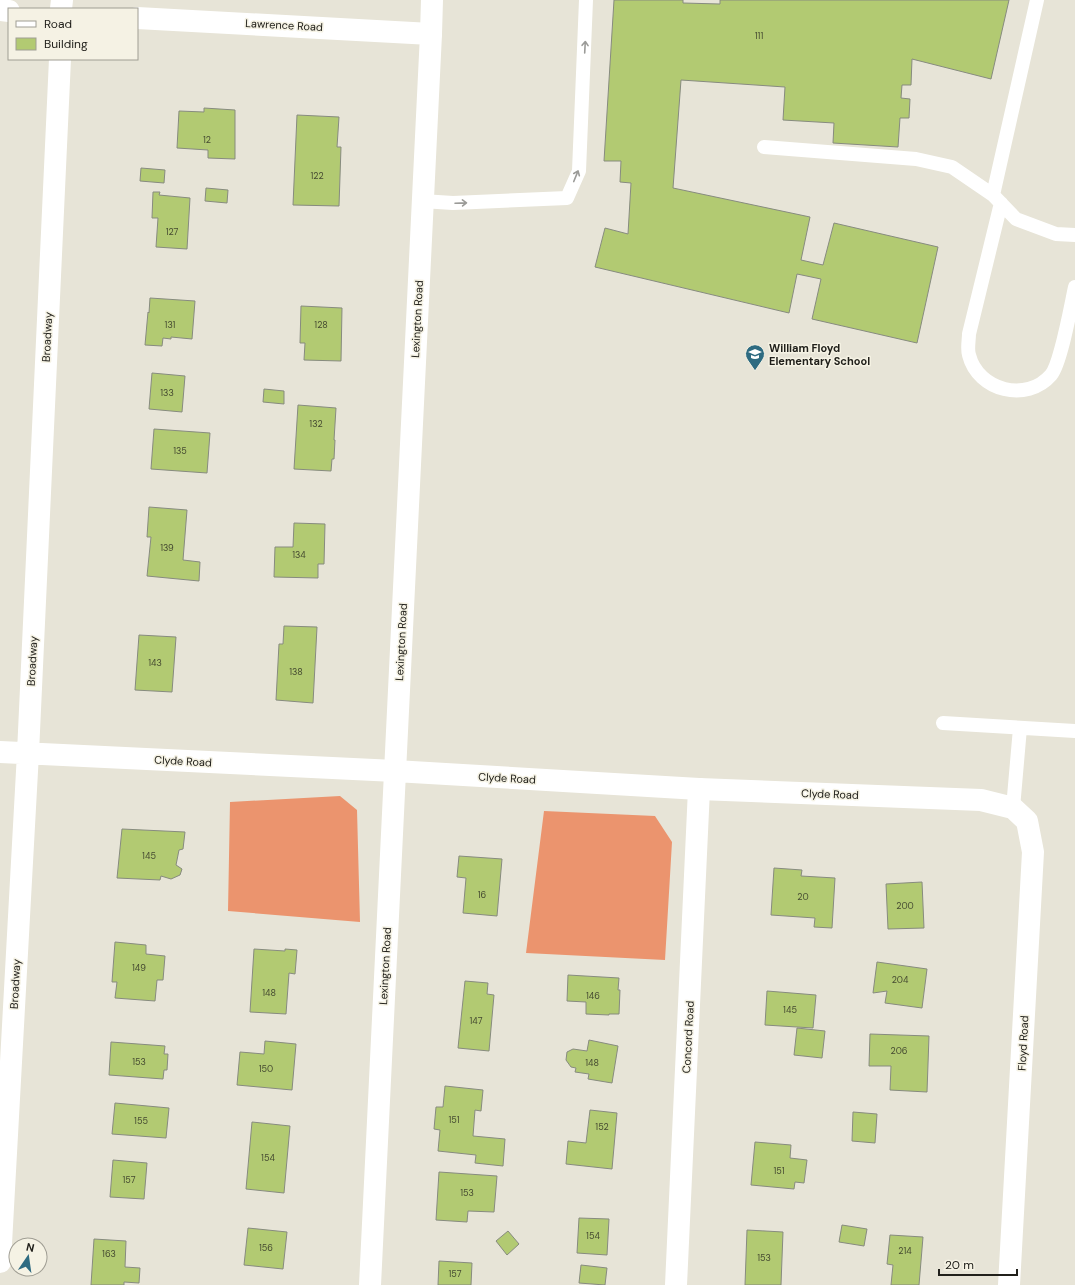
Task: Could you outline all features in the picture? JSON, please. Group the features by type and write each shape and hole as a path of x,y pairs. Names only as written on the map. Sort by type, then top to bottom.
{"street":[{"name":"Lexington Road","path":"370,1285 432,0"},
{"name":"Lawrence Road","path":"138,18 431,34"},
{"name":"Broadway","path":"0,1262 28,753 60,60"},
{"name":"Clyde Road","path":"0,752 395,771 699,789 981,800 1013,808"},
{"name":"Concord Road","path":"676,1285 699,789"},
{"name":"Floyd Road","path":"1009,1285 1033,852 1027,821 1013,808"}],"lane":[{"path":"422,201 453,203 567,198 579,171 586,0"},
{"path":"1037,0 969,334 969,355 977,371 989,383 1007,391 1029,390 1041,384 1052,374 1059,357 1075,287"},
{"path":"764,147 916,159 952,167 997,199 1016,219 1056,234 1075,234"},
{"path":"943,723 1075,731"},
{"path":"1013,808 1020,728"}],"shaded area":[{"path":"340,796 357,810 360,922 228,911 230,802"},
{"path":"544,811 655,816 672,842 665,960 526,953"}],"building":[{"path":"614,0 683,0 683,3 720,4 720,0 1009,0 991,79 912,59 911,85 902,85 901,98 910,99 909,118 900,118 898,147 833,143 834,123 783,120 785,87 681,80 673,188 810,217 801,260 823,265 834,223 938,247 917,343 812,319 821,279 797,274 789,313 595,267 605,228 628,234 631,183 620,182 621,161 604,161"},
{"path":"204,108 235,110 235,159 208,158 208,150 177,148 179,111 204,112"},
{"path":"297,115 339,117 337,147 341,147 339,206 293,205"},
{"path":"141,168 165,170 164,183 140,181"},
{"path":"206,188 228,190 227,203 205,201"},
{"path":"153,192 160,192 159,195 190,198 187,249 156,247 158,218 152,218"},
{"path":"150,298 195,301 192,339 171,337 171,339 163,338 162,346 145,345"},
{"path":"301,306 342,308 341,361 304,360 305,343 300,343"},
{"path":"152,373 185,376 182,412 149,409"},
{"path":"264,389 284,391 284,404 263,402"},
{"path":"298,405 336,408 334,459 332,459 331,471 294,469"},
{"path":"154,429 210,433 207,473 151,469"},
{"path":"149,507 187,510 183,560 200,562 199,581 147,576 151,537 147,537"},
{"path":"294,523 325,524 324,564 318,564 318,578 274,577 275,547 293,547"},
{"path":"284,626 317,627 313,703 276,700 279,644 283,644"},
{"path":"139,635 176,637 172,692 135,690"},
{"path":"122,829 185,832 183,849 179,850 176,865 182,869 180,875 171,879 161,876 160,880 117,878"},
{"path":"459,856 502,859 497,916 463,913 466,878 457,877"},
{"path":"774,868 802,870 801,876 835,878 832,928 814,927 815,918 771,915"},
{"path":"922,882 924,928 888,929 886,884"},
{"path":"115,942 146,945 146,954 165,956 163,980 157,980 155,1001 115,998 117,982 112,982"},
{"path":"254,949 285,951 285,949 297,950 295,974 289,973 286,1014 250,1012"},
{"path":"877,962 927,969 922,1008 885,1003 887,991 873,993"},
{"path":"568,975 619,978 619,1014 586,1014 586,1002 567,1001"},
{"path":"465,981 488,983 487,994 494,995 489,1051 458,1048"},
{"path":"767,991 816,995 813,1028 765,1025"},
{"path":"797,1028 825,1031 822,1058 794,1055"},
{"path":"870,1034 929,1036 927,1092 890,1090 891,1066 869,1066"},
{"path":"589,1040 618,1046 612,1083 588,1079 589,1074 575,1072 576,1068 571,1067 566,1060 567,1052 573,1049 587,1051"},
{"path":"265,1041 296,1044 292,1090 237,1085 240,1052 264,1054"},
{"path":"111,1042 165,1046 164,1054 168,1054 167,1070 164,1070 163,1079 109,1075"},
{"path":"445,1086 483,1090 481,1111 475,1110 473,1136 505,1139 503,1166 475,1163 476,1155 438,1151 440,1130 434,1129 436,1107 443,1107"},
{"path":"115,1103 169,1108 166,1138 112,1134"},
{"path":"590,1110 617,1113 612,1169 566,1164 568,1141 586,1143"},
{"path":"853,1112 877,1114 875,1143 852,1141"},
{"path":"252,1122 290,1126 284,1193 246,1189"},
{"path":"755,1142 791,1145 790,1158 807,1160 804,1183 795,1182 794,1189 751,1185"},
{"path":"113,1160 147,1163 144,1199 110,1197"},
{"path":"439,1172 497,1176 494,1212 468,1211 467,1222 436,1220"},
{"path":"579,1218 609,1219 607,1255 577,1253"},
{"path":"842,1225 867,1229 864,1246 839,1242"},
{"path":"248,1228 287,1232 283,1269 244,1265"},
{"path":"747,1230 783,1232 781,1285 745,1285"},
{"path":"508,1231 519,1244 507,1255 496,1241"},
{"path":"890,1235 923,1237 919,1285 891,1285 893,1265 887,1264"},
{"path":"94,1239 126,1241 125,1267 140,1268 139,1283 124,1282 124,1285 91,1285"},
{"path":"439,1261 472,1263 471,1285 438,1285"},
{"path":"581,1265 607,1268 605,1285 579,1283"}],"place":[{"name":"William Floyd Elementary School","path":"755,371"}]}
